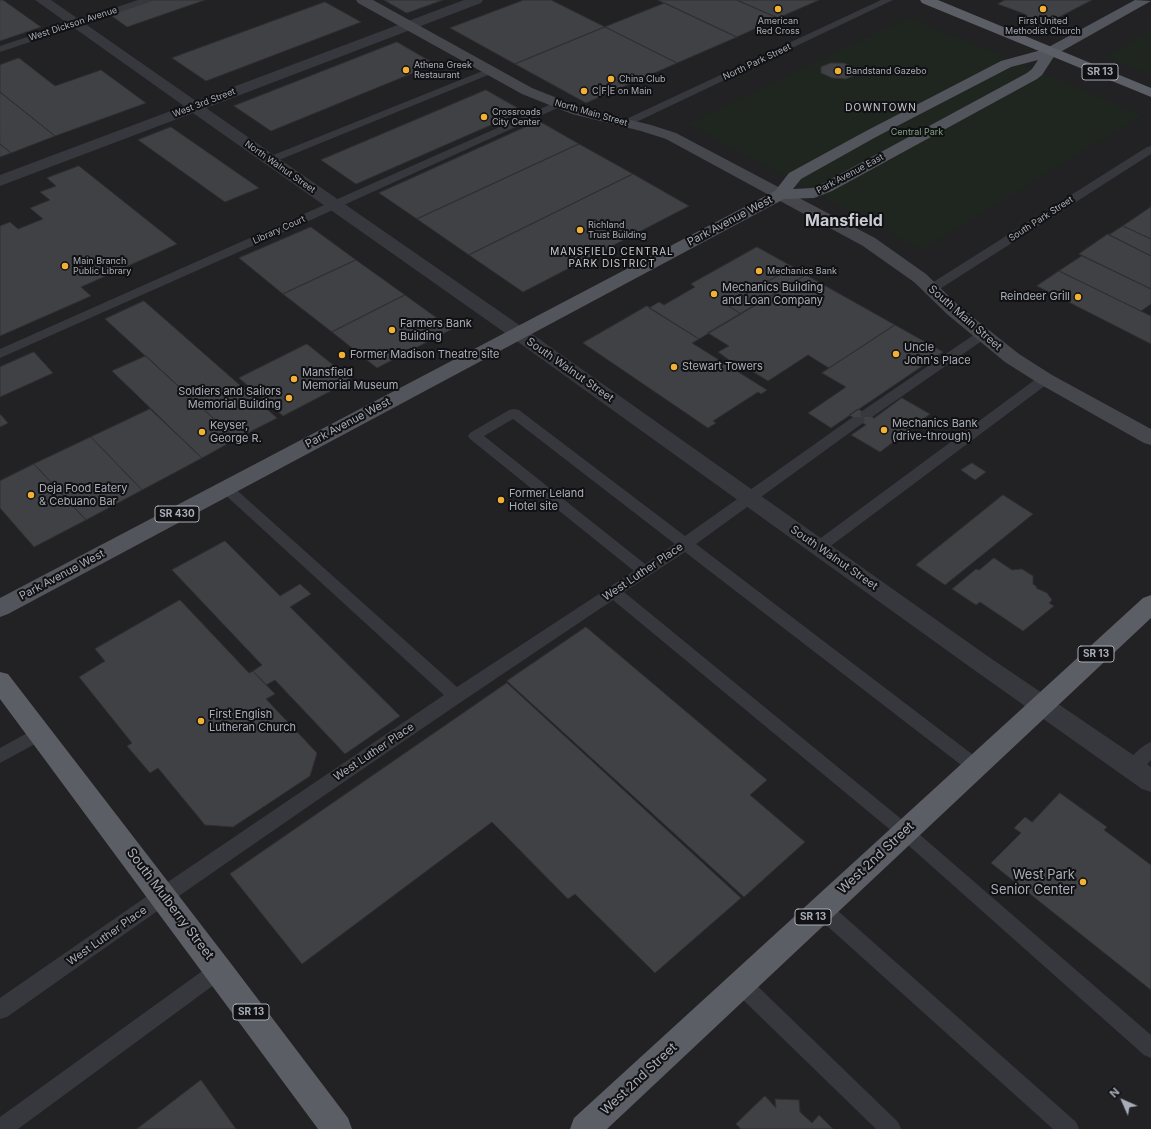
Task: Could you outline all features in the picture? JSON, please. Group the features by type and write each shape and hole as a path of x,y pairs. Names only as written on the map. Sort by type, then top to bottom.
{"highway":[{"name":"SR 13","path":"927,0 1151,93"},
{"name":"West 2nd Street","path":"584,1129 1151,604"},
{"name":"South Mulberry Street","path":"0,681 219,970 337,1129"}],"main road":[{"name":"North Main Street","path":"363,0 527,91 558,104 671,136 781,194"},
{"name":"Park Avenue East","path":"781,194 795,176 864,138 1010,62 1050,52 1145,0"},
{"name":"Park Avenue East","path":"781,194 814,193 826,188 1032,76 1037,72 1050,52"},
{"name":"South Main Street","path":"781,194 869,242 909,269 954,311 1012,358 1045,379 1151,438"},
{"name":"Park Avenue West","path":"0,608 781,194"}],"street":[{"name":"North Walnut Street","path":"42,0 518,333"},
{"name":"West 3rd Street","path":"0,180 476,0"},
{"name":"South Walnut Street","path":"518,333 750,499 1142,775"}],"lane":[{"name":"West Dickson Avenue","path":"0,49 147,0"},
{"name":"North Park Street","path":"626,123 888,0"},
{"path":"270,160 490,71"},
{"name":"Library Court","path":"0,354 335,206 558,104"},
{"name":"South Park Street","path":"931,289 1151,149"},
{"name":"West Luther Place","path":"0,1010 163,896 456,696 645,572 750,499 863,417 982,335"},
{"path":"819,547 1045,379"},
{"path":"645,572 475,436 514,413 684,545 975,766"},
{"path":"226,488 456,696"},
{"path":"614,592 905,832 1151,1048"},
{"path":"0,756 40,733"},
{"path":"1142,775 1151,749"},
{"path":"822,909 1069,1129"},
{"path":"1,1129 219,970"},
{"path":"741,984 891,1129"}],"shaded area":[{"path":"0,0 1151,0 1151,1129 0,1129"}],"green space":[{"name":"Central Park","path":"909,17 1143,115 921,250 688,124"},
{"path":"1151,30 1151,75 1104,57"}],"building":[{"path":"0,0 3,0 41,27 0,41"},
{"path":"152,0 205,0 127,27 109,14"},
{"path":"384,0 443,0 407,13"},
{"path":"524,0 551,0 605,27 515,64 450,28"},
{"path":"658,0 737,0 778,18 737,37"},
{"name":"American Red Cross","path":"737,0 819,0 778,18"},
{"name":"First United Methodist Church","path":"1005,0 1092,0 1038,28 1017,20 1027,15 998,4"},
{"path":"325,2 361,22 206,81 172,58"},
{"path":"665,3 737,37 677,63 605,27"},
{"path":"605,27 677,63 586,103 515,64"},
{"path":"397,42 435,64 271,131 234,106"},
{"path":"19,58 55,86 101,70 146,103 55,136 0,92 0,65"},
{"name":"Bandstand Gazebo","path":"831,63 844,63 855,68 855,75 846,79 832,78 821,73 821,67"},
{"path":"486,90 523,111 356,184 321,160"},
{"path":"0,93 55,136 11,153 0,144"},
{"path":"539,121 579,144 417,219 379,193"},
{"path":"171,127 259,188 225,202 138,140"},
{"path":"0,144 11,153 0,157"},
{"path":"579,144 633,174 469,255 417,219"},
{"name":"Main Branch Public Library","path":"79,166 177,244 81,287 91,296 0,336 0,226 10,222 18,229 43,219 30,208 50,200 40,192 56,186 47,178"},
{"name":"Richland Trust Building","path":"633,174 689,206 523,292 469,255"},
{"path":"1151,207 1151,239 1123,226"},
{"path":"1123,226 1151,239 1151,256 1109,235"},
{"path":"311,227 356,260 283,294 239,258"},
{"path":"1108,234 1151,256 1151,289 1079,254"},
{"name":"Mechanics Building and Loan Company","path":"757,247 793,267 727,305 741,314 699,339 649,308 659,302 664,305 695,287 691,284"},
{"path":"1082,256 1151,289 1151,304 1141,311 1059,271"},
{"path":"356,260 405,295 332,332 283,294"},
{"path":"793,267 806,275 741,314 727,305"},
{"path":"1059,271 1151,316 1151,344 1037,286"},
{"path":"806,275 895,325 829,368 808,355 768,381 734,360 732,362 718,352 729,346 708,333"},
{"name":"Farmers Bank Building","path":"405,295 452,329 377,368 332,332"},
{"path":"144,301 277,418 236,439 105,319"},
{"name":"Stewart Towers","path":"647,306 699,339 692,343 767,390 761,394 758,392 713,421 716,423 708,428 583,343"},
{"path":"895,325 943,352 831,428 808,413 846,387 822,373"},
{"name":"Soldiers and Sailors Memorial Building","path":"307,344 352,380 283,416 239,378"},
{"path":"34,352 53,373 0,397 0,367"},
{"path":"146,356 236,439 202,458 112,371"},
{"name":"Mechanics Bank (drive-through)","path":"902,398 930,414 880,452 851,435 866,425 849,415 858,409 874,418"},
{"path":"150,409 202,458 142,490 91,437"},
{"path":"0,414 8,423 0,427"},
{"path":"91,437 142,490 86,520 34,464"},
{"path":"972,463 986,472 975,480 961,470"},
{"name":"Deja Food Eatery & Cebuano Bar","path":"34,464 86,520 34,547 0,508 0,481"},
{"path":"1003,495 1033,514 945,585 916,565"},
{"path":"225,541 280,596 300,584 311,594 290,607 400,716 345,754 275,680 266,685 253,671 262,665 172,570"},
{"path":"994,558 1012,570 1022,569 1033,576 1033,584 1037,587 1036,588 1047,593 1052,600 1049,603 1054,606 1023,631 980,602 976,605 952,589 976,569 979,570"},
{"name":"First English Lutheran Church","path":"180,600 249,673 253,671 275,694 266,699 317,753 310,776 233,827 205,825 158,768 150,773 127,746 132,743 79,677 105,661 95,649"},
{"path":"586,627 767,780 750,795 805,842 744,897 507,681"},
{"path":"507,683 741,898 655,973 575,894 568,899 492,822 302,964 230,874"},
{"name":"West Park Senior Center","path":"1060,793 1107,827 1104,830 1151,865 1151,990 991,863 1021,833 1014,828 1025,817 1032,822"},
{"path":"201,1080 236,1129 137,1129"},
{"path":"765,1096 776,1108 775,1099 799,1100 800,1112 812,1123 819,1115 833,1129 741,1129 736,1124"}],"place":[{"name":"American Red Cross","path":"778,9"},
{"name":"First United Methodist Church","path":"1043,9"},
{"name":"Athena Greek Restaurant","path":"406,70"},
{"name":"Bandstand Gazebo","path":"838,71"},
{"name":"China Club","path":"611,79"},
{"name":"C|F|E on Main","path":"584,91"},
{"name":"Crossroads City Center","path":"484,117"},
{"name":"Richland Trust Building","path":"580,230"},
{"name":"Main Branch Public Library","path":"65,266"},
{"name":"Mechanics Bank","path":"759,271"},
{"name":"Mechanics Building and Loan Company","path":"714,294"},
{"name":"Reindeer Grill","path":"1078,297"},
{"name":"Farmers Bank Building","path":"392,330"},
{"name":"Uncle John's Place","path":"896,354"},
{"name":"Former Madison Theatre site","path":"342,355"},
{"name":"Stewart Towers","path":"674,367"},
{"name":"Mansfield Memorial Museum","path":"294,379"},
{"name":"Soldiers and Sailors Memorial Building","path":"289,398"},
{"name":"Mechanics Bank (drive-through)","path":"884,430"},
{"name":"Keyser, George R.","path":"202,432"},
{"name":"Deja Food Eatery & Cebuano Bar","path":"31,495"},
{"name":"Former Leland Hotel site","path":"501,500"},
{"name":"First English Lutheran Church","path":"201,721"},
{"name":"West Park Senior Center","path":"1083,882"}],"district":[{"name":"DOWNTOWN","path":"881,108"},
{"name":"Mansfield","path":"844,221"},
{"name":"MANSFIELD CENTRAL PARK DISTRICT","path":"612,258"}]}
